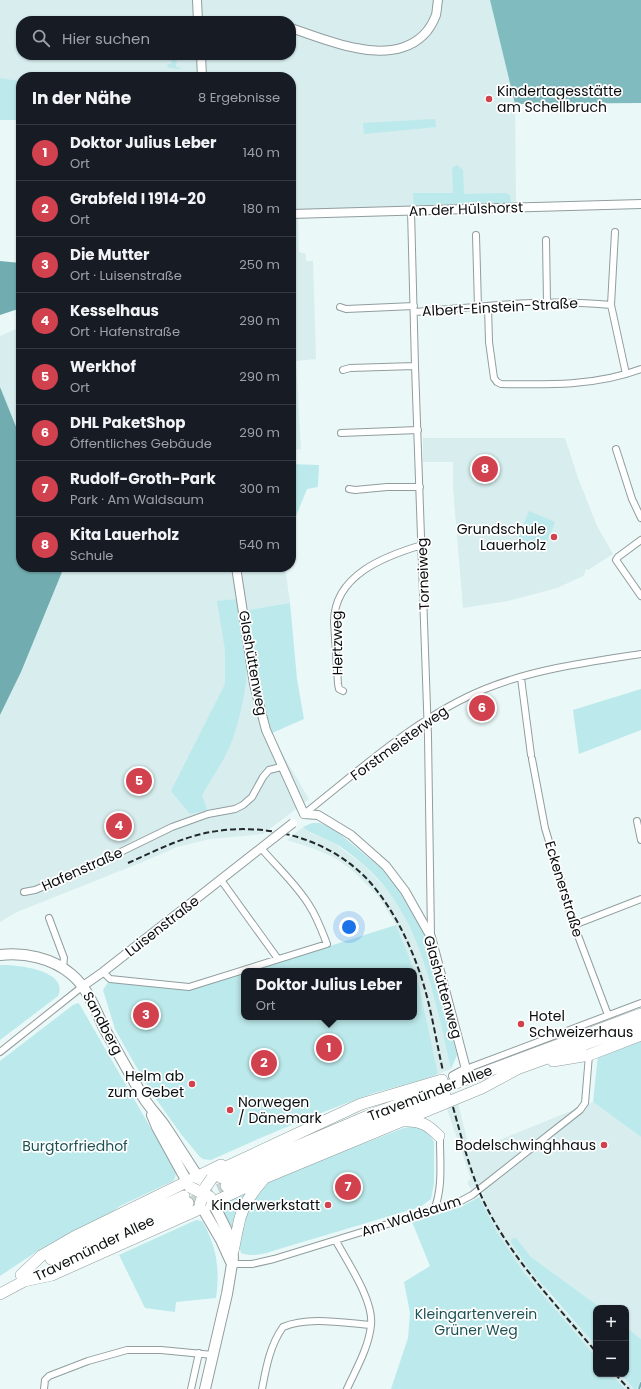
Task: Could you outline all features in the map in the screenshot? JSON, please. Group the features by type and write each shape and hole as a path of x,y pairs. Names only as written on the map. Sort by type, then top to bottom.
{"highway":[{"name":"Travemünder Allee","path":"222,1185 363,1118 426,1093 641,1014"},
{"name":"Travemünder Allee","path":"222,1185 364,1127 523,1066 641,1024"},
{"path":"23,1278 41,1256 74,1237 222,1185 266,1177 482,1088 523,1066 590,1054 641,1035"},
{"path":"222,1185 226,1167 342,1112 379,1098 453,1076"},
{"path":"342,1112 426,1093"},
{"path":"401,1121 414,1120 424,1123 439,1136"},
{"path":"197,1194 222,1165 250,1156"},
{"path":"233,1252 242,1212 249,1198 266,1177"},
{"path":"23,1278 52,1275 197,1194 222,1185"},
{"name":"Travemünder Allee","path":"0,1286 23,1278"},
{"name":"Travemünder Allee","path":"0,1294 23,1278"}],"main road":[{"path":"0,955 17,954 32,956 54,963 62,967 83,986"},
{"name":"Sandberg","path":"83,986 104,1028 146,1101 164,1124 197,1194"},
{"path":"197,1194 226,1229 233,1252 230,1281 205,1389"},
{"path":"197,1194 223,1244 231,1264"}],"street":[{"path":"197,0 198,16"},
{"path":"296,30 355,48 385,51 408,47 421,38 430,26 436,14 438,0"},
{"path":"201,60 202,72"},
{"name":"An der Hülshorst","path":"296,214 641,204"},
{"name":"Torneiweg","path":"411,210 427,719 431,937"},
{"path":"615,232 611,305 626,374"},
{"path":"476,235 478,307"},
{"path":"546,240 547,302"},
{"name":"Albert-Einstein-Straße","path":"340,308 414,309 478,307 547,302 611,305"},
{"path":"488,306 489,342 494,378 501,384 581,383 626,374 641,369"},
{"path":"343,370 350,368 415,366"},
{"path":"341,433 418,430"},
{"path":"616,449 632,499 641,518"},
{"path":"349,489 420,487"},
{"path":"641,540 616,560 641,596"},
{"name":"Hertzweg","path":"343,691 339,689 338,684 334,622 334,612 339,597 356,576 367,568 395,554 422,545"},
{"name":"Glashüttenweg","path":"237,572 254,684 266,730 281,767 304,814 318,815 351,835 386,866 405,891 431,937 466,1070"},
{"name":"Forstmeisterweg","path":"304,814 396,741 427,719 439,711 486,688 562,667 641,654"},
{"name":"Eckenerstraße","path":"521,678 532,757 545,828 574,925 608,1016"},
{"name":"Hafenstraße","path":"24,892 35,890 92,866 172,827 208,814 243,806 252,797 263,777 269,770 281,767"},
{"name":"Luisenstraße","path":"83,986 103,972 304,814"},
{"path":"637,821 641,840"},
{"path":"248,968 327,944 308,904 261,848"},
{"path":"221,880 278,958"},
{"path":"574,925 641,899"},
{"path":"49,918 64,958 62,967"},
{"path":"103,972 110,979 189,987 241,970"},
{"path":"0,1052 83,986"},
{"name":"Travemünder Allee","path":"453,1076 641,1003"},
{"name":"Am Waldsaum","path":"231,1264 252,1264 274,1259 459,1202 472,1195 580,1110 585,1103 590,1054"},
{"path":"434,1210 438,1200 440,1187 439,1136"},
{"path":"336,1241 368,1301 371,1312 371,1325 364,1350 347,1389"},
{"path":"262,1389 265,1371 274,1342 283,1327 310,1322 336,1322 371,1325"},
{"path":"44,1389 45,1380 49,1376 100,1356 127,1350 161,1350 213,1355"},
{"path":"191,1389 199,1353"}],"shaded area":[{"path":"0,0 490,0 515,104 516,207 298,218 299,252 306,254 306,261 313,261 316,359 296,361 296,72 16,72 16,80 0,78"},
{"path":"490,0 641,0 641,103 515,104"},
{"path":"0,261 16,263 16,310 0,315"},
{"path":"16,329 16,427 0,387 0,336"},
{"path":"296,361 301,449 296,450"},
{"path":"0,387 16,427 16,572 62,572 21,672 0,715"},
{"path":"423,438 565,438 578,478 597,526 613,554 588,570 586,569 584,575 581,577 557,588 508,601 463,608 453,487 453,462 423,462"},
{"path":"62,572 286,572 290,603 248,610 259,682 272,733 309,799 263,834 210,839 177,847 17,912 0,922 0,715 21,672"},
{"path":"303,827 312,834 331,841 365,866 389,892 403,913 420,949 433,989 451,1069 438,1074 417,980 417,968 413,968 396,925 377,895 354,872 337,859 315,849 287,840"},
{"path":"593,1102 641,1137 641,1339 629,1329 629,1305 597,1305 531,1257 520,1245 548,1293 593,1343 593,1354 524,1273 497,1232 479,1197 484,1194 480,1184 471,1189 467,1182 471,1179 447,1109 458,1103 470,1152"},
{"path":"614,1377 624,1377 634,1389 625,1389"}],"green space":[{"path":"172,60 177,60 176,67 181,68 169,68 167,64 171,64"},
{"path":"0,78 16,80 16,120 0,120"},
{"path":"435,119 436,127 364,134 363,123"},
{"path":"457,165 463,170 464,194 505,193 510,195 511,203 414,205 413,193 453,193 452,168"},
{"path":"296,464 319,465 318,487 307,489 296,516"},
{"path":"529,511 555,522 543,553 516,542"},
{"path":"237,599 247,666 246,683 241,712 236,730 223,760 202,795 207,810 190,814 171,791 225,684 225,650 217,601"},
{"path":"290,603 297,679 304,719 272,733 259,682 248,610"},
{"path":"641,689 641,730 579,754 573,710"},
{"path":"312,823 320,823 335,830 382,869 396,886 423,931 457,1055 451,1069 423,959 413,933 400,908 384,885 364,865 339,846 303,827"},
{"path":"396,925 413,968 260,968"},
{"path":"0,965 39,970 56,980 60,987 58,996 0,1040"},
{"path":"241,974 241,1020 417,1020 417,980 438,1074 371,1094 310,1117 211,1160 203,1159 181,1134 151,1092 115,1029 103,990 109,981 189,990"},
{"name":"Burgtorfriedhof","path":"78,1003 176,1172 175,1178 173,1181 120,1206 110,1214 39,1250 0,1276 0,1061 73,1005"},
{"path":"641,1039 641,1137 593,1102 598,1055"},
{"path":"414,1126 426,1131 434,1142 434,1183 431,1199 420,1207 269,1252 255,1255 241,1253 239,1245 246,1210 267,1183 274,1178 404,1128"},
{"path":"255,1186 232,1231 222,1208 222,1204"},
{"name":"Kleingartenverein Grüner Weg","path":"479,1197 497,1232 524,1273 593,1354 593,1377 614,1377 625,1389 391,1389 408,1338 410,1313 404,1282 430,1266 412,1222 461,1207"},
{"path":"196,1220 202,1221 204,1224 215,1251 218,1278 216,1298 176,1302 175,1312 145,1308 119,1255"},
{"path":"516,1238 531,1257 597,1305 593,1305 593,1343 529,1269 511,1240"},
{"path":"629,1329 641,1339 641,1381 637,1389 634,1389 624,1377 629,1377"}],"waterway":[{"path":"639,1389 641,1383"}],"tunnel":[{"path":"188,1203 226,1186"}],"railway":[{"path":"128,863 190,837 232,829 254,829 296,837 316,844 335,854 353,866 377,890 391,910 403,932 422,978 443,1071"},
{"path":"453,1107 475,1179 484,1202 495,1223 535,1280 593,1348"},
{"path":"618,1377 629,1389"}],"place":[{"name":"Kindertagesstätte am Schellbruch","path":"489,99"},
{"name":"Kita Lauerholz","path":"485,469"},
{"name":"Grundschule Lauerholz","path":"554,537"},
{"name":"DHL PaketShop","path":"482,708"},
{"name":"Werkhof","path":"139,781"},
{"name":"Kesselhaus","path":"119,826"},
{"name":"Die Mutter","path":"146,1015"},
{"name":"Hotel Schweizerhaus","path":"521,1024"},
{"name":"Doktor Julius Leber","path":"329,1048"},
{"name":"Grabfeld I 1914-20","path":"264,1063"},
{"name":"Helm ab zum Gebet","path":"192,1084"},
{"name":"Norwegen / Dänemark","path":"230,1110"},
{"name":"Bodelschwinghhaus","path":"604,1145"},
{"name":"Rudolf-Groth-Park","path":"348,1187"},
{"name":"Kinderwerkstatt","path":"328,1205"}]}
